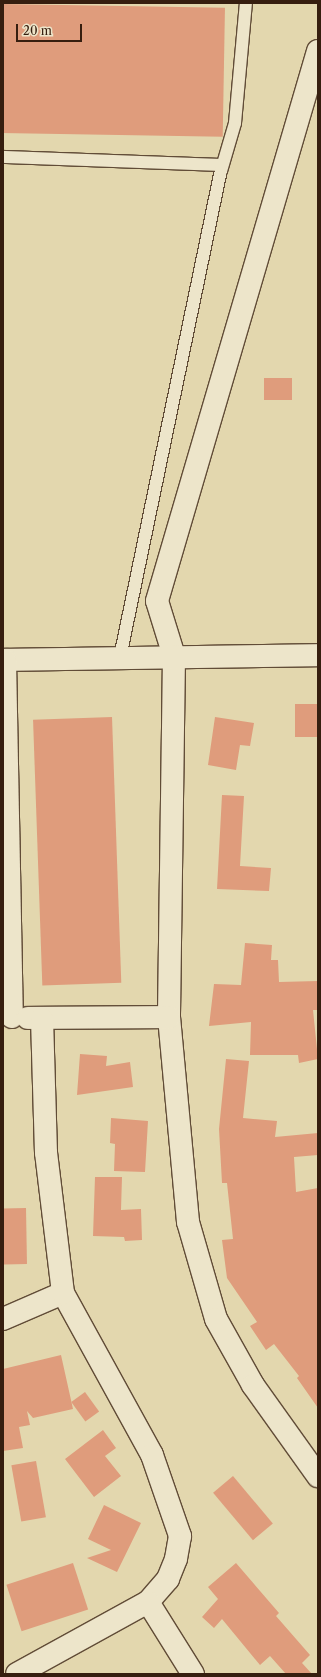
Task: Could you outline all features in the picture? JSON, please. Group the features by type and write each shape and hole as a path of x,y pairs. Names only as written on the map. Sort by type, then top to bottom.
{"street":[{"path":"318,51 157,601 174,656 169,1017 188,1222 216,1319 254,1385 318,1476"},
{"path":"169,1017 42,1019 7,1017 4,660 174,656 318,655"},
{"path":"17,1674 148,1602 168,1579 176,1559 180,1536 152,1455 63,1293 46,1153 42,1019"},
{"path":"3,1319 63,1293"},
{"path":"148,1602 193,1674"}],"lane":[{"path":"120,657 220,171 235,123 246,3"},
{"path":"3,157 222,165 220,171"}],"building":[{"path":"3,4 225,8 223,137 3,133"},
{"path":"264,378 292,378 292,400 264,400"},
{"path":"295,704 318,704 318,737 295,737"},
{"path":"112,717 121,983 42,986 33,720"},
{"path":"215,717 254,723 250,746 240,745 236,770 208,765"},
{"path":"222,795 244,796 240,866 271,868 269,891 217,889"},
{"path":"245,943 272,945 271,960 278,960 279,982 318,981 318,1010 313,1010 318,1059 299,1063 298,1055 250,1055 251,1022 209,1026 214,984 241,985"},
{"path":"80,1054 107,1056 106,1066 130,1062 133,1087 77,1095"},
{"path":"226,1059 249,1061 243,1118 277,1121 275,1137 318,1133 318,1155 294,1157 296,1192 318,1188 318,1408 297,1378 299,1376 274,1344 266,1350 250,1326 257,1322 227,1278 222,1240 233,1239 227,1183 222,1183 219,1129"},
{"path":"111,1118 148,1121 145,1172 114,1171 115,1144 110,1143"},
{"path":"95,1177 122,1177 121,1210 141,1209 142,1240 125,1241 124,1237 93,1236"},
{"path":"3,1208 26,1208 27,1264 4,1264"},
{"path":"61,1355 73,1409 33,1418 27,1411 30,1425 19,1427 23,1448 3,1451 3,1369"},
{"path":"85,1392 99,1411 85,1421 71,1402"},
{"path":"103,1430 116,1448 105,1456 121,1476 94,1497 65,1459"},
{"path":"36,1461 46,1517 21,1521 11,1465"},
{"path":"233,1476 273,1523 253,1540 213,1493"},
{"path":"104,1505 141,1523 117,1572 87,1558 111,1550 88,1539"},
{"path":"73,1563 88,1610 22,1631 6,1585"},
{"path":"236,1563 279,1613 276,1616 310,1655 302,1663 312,1674 286,1674 270,1656 260,1665 222,1619 214,1628 202,1617 218,1599 208,1587"}]}
